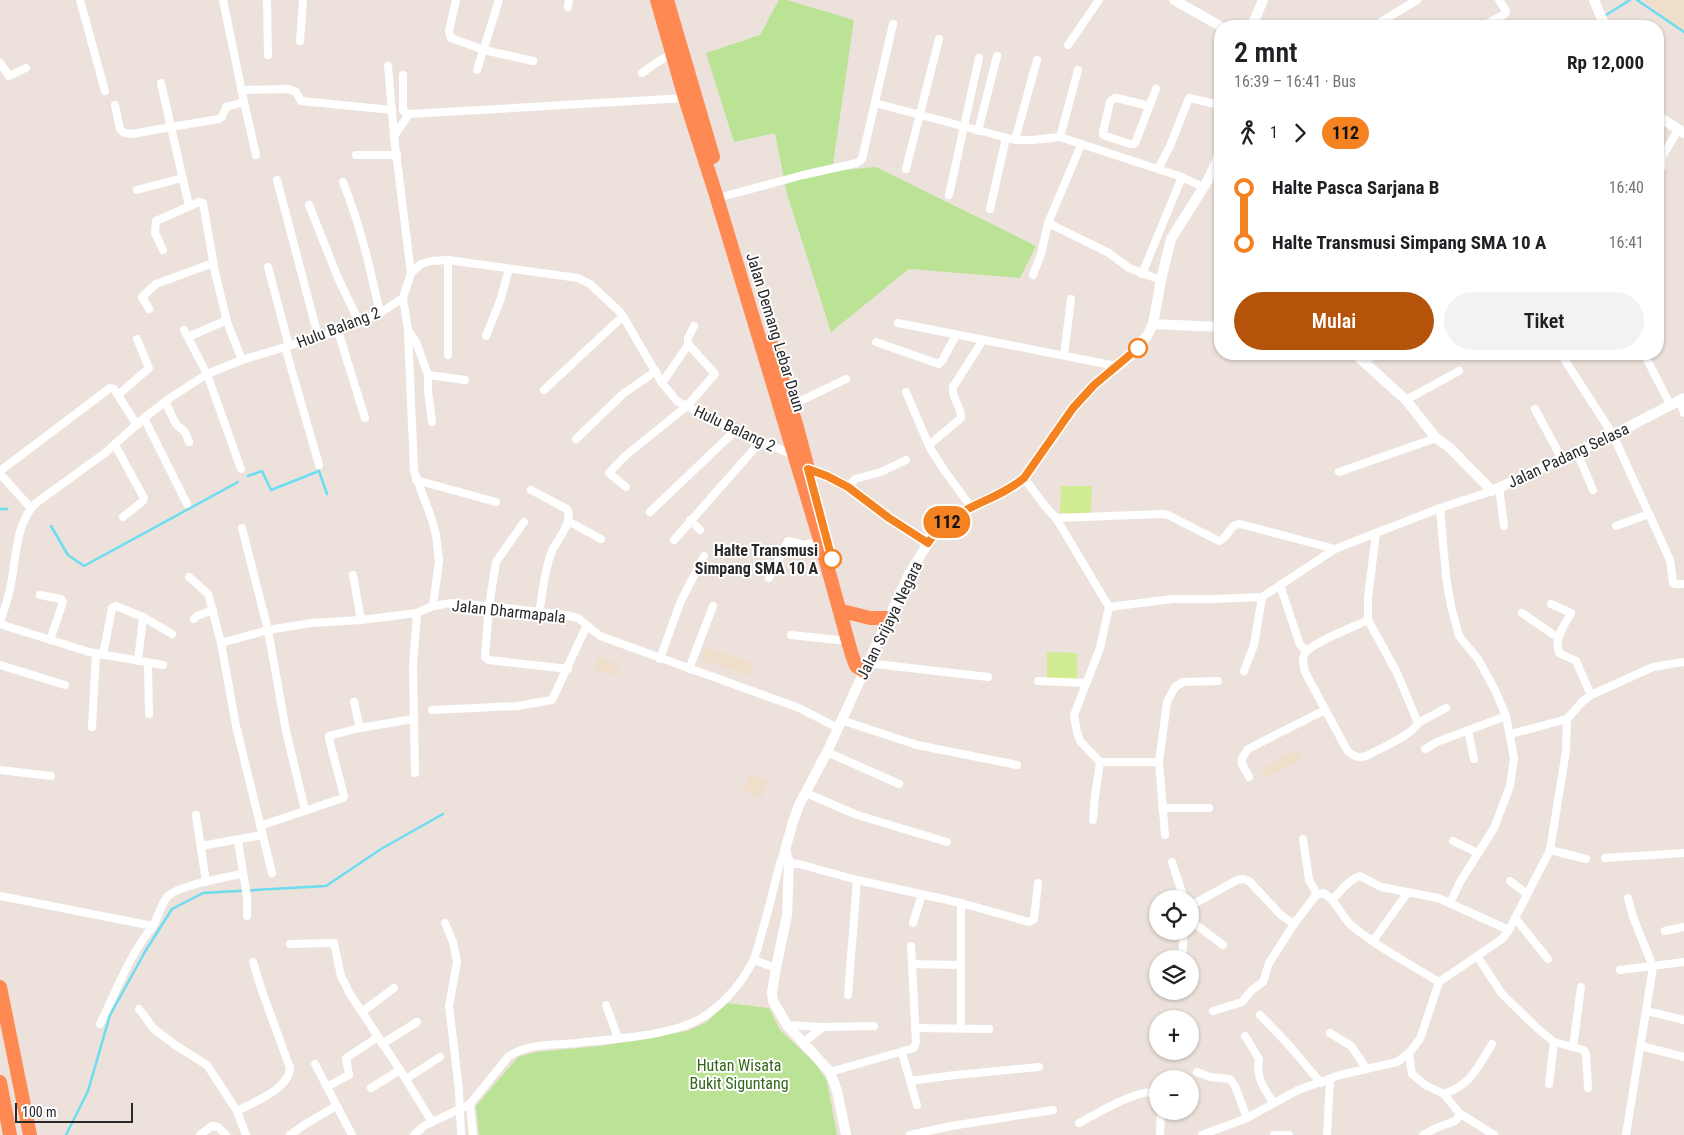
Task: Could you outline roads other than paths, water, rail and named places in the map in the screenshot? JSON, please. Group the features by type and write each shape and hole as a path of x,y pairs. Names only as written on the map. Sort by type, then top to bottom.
{"highway":[{"name":"Jalan Demang Lebar Daun","path":"657,0 685,98 802,461 857,651 866,667"},
{"name":"Jalan Demang Lebar Daun","path":"667,0 790,406 820,540 848,641 856,666 866,667"},
{"path":"846,612 870,618 889,618"},
{"path":"0,987 30,1135"},
{"path":"0,1082 3,1110 10,1135"}],"street":[{"path":"80,0 105,91"},
{"path":"224,0 241,90 256,155"},
{"path":"268,0 268,55"},
{"path":"300,41 303,0"},
{"path":"456,0 449,31 451,38 484,50 533,61"},
{"path":"477,70 500,0"},
{"path":"1068,45 1099,0"},
{"path":"1174,0 1214,23"},
{"path":"1255,20 1263,0"},
{"path":"1384,20 1417,0"},
{"path":"1494,20 1505,14 1506,11 1499,0"},
{"path":"1594,0 1602,20"},
{"path":"725,196 857,163 862,159 893,24"},
{"path":"906,169 940,39"},
{"path":"642,73 672,54"},
{"path":"978,131 997,56"},
{"path":"949,195 979,58"},
{"path":"1015,140 1038,60"},
{"path":"0,63 9,76 26,68"},
{"path":"388,66 394,136 411,273 403,298 408,330 411,444 416,480 436,535 439,561 433,606"},
{"path":"1060,137 1078,70"},
{"path":"403,75 403,111 409,114 685,98"},
{"path":"161,84 189,206"},
{"path":"241,90 289,89 296,92 301,101 392,110"},
{"path":"1149,106 1117,98 1113,99 1110,102 1102,132 1106,137 1134,144 1156,89"},
{"path":"1158,169 1190,98 1214,104"},
{"path":"115,105 120,129 124,133 132,134 219,119 222,117 226,107 244,102"},
{"path":"875,103 1015,140 1060,137 1182,177 1203,187"},
{"path":"394,136 409,114"},
{"path":"1664,120 1681,131 1664,154"},
{"path":"990,209 1006,138"},
{"path":"1114,154 1119,141"},
{"path":"1033,275 1041,254 1048,223 1082,145"},
{"path":"356,155 397,155"},
{"name":"Jalan Srijaya Negara","path":"785,850 793,822 806,793 827,752 909,574 933,535 953,516 1007,490 1024,478 1073,408 1094,385 1138,348 1153,324 1171,240 1214,167"},
{"path":"1142,274 1182,177"},
{"path":"137,190 182,178"},
{"path":"276,180 318,336"},
{"path":"343,182 353,206 366,251 380,313"},
{"path":"163,250 155,233 156,221 199,202 203,203 213,263 226,320 242,360"},
{"path":"309,205 338,278 359,322"},
{"path":"1048,223 1109,253 1129,268 1161,280"},
{"path":"448,260 448,354"},
{"name":"Hulu Balang 2","path":"411,273 421,264 431,261 448,260 578,278 590,284 623,316 662,383 677,401 762,440 848,487 889,518 928,543"},
{"path":"149,309 142,296 156,284 213,263"},
{"path":"268,267 319,465"},
{"path":"486,336 500,301 509,269"},
{"name":"Hulu Balang 2","path":"0,624 10,591 24,521 36,503 115,445 144,418 165,402 207,374 242,360 338,331 380,313 403,298"},
{"path":"1064,355 1071,299"},
{"path":"544,390 623,316"},
{"path":"226,320 186,333 207,374 241,469"},
{"path":"898,324 1116,366"},
{"path":"1153,324 1214,327"},
{"path":"662,383 688,345 688,338 694,326"},
{"path":"408,330 416,342 428,375 432,422"},
{"path":"338,331 365,418"},
{"path":"876,342 939,364 956,335"},
{"path":"118,395 149,368 137,339"},
{"path":"929,445 962,418 962,413 953,396 953,387 983,340"},
{"path":"626,487 609,473 626,456 687,406 715,374 688,345"},
{"name":"Jalan Padang Selasa","path":"1362,360 1406,400 1436,438 1449,447 1496,489 1613,435 1678,401"},
{"path":"1565,360 1613,435 1670,560 1673,583 1684,584"},
{"path":"1648,360 1678,401 1684,413"},
{"path":"576,440 623,394 656,371"},
{"path":"1406,400 1459,371"},
{"path":"428,375 465,380"},
{"path":"790,406 846,379"},
{"path":"30,510 0,473 110,388 114,389 137,425"},
{"path":"906,392 929,445 944,470 971,506"},
{"path":"165,402 176,424 190,442"},
{"path":"1535,409 1562,459"},
{"path":"144,418 187,504"},
{"path":"650,512 737,429"},
{"path":"1339,472 1436,438"},
{"path":"674,540 762,440"},
{"path":"115,445 144,498 143,501 123,517"},
{"path":"1577,452 1594,490"},
{"path":"848,487 855,480 906,460"},
{"path":"1024,478 1056,518 1109,607 1100,648 1074,715 1080,741 1100,762 1159,762"},
{"path":"416,480 496,502"},
{"path":"1109,607 1173,600 1262,597 1335,549 1440,508 1496,489 1504,526"},
{"path":"531,490 567,509 570,514 552,551 539,612"},
{"path":"1440,508 1446,577 1458,636 1478,659 1495,690 1506,716 1511,734 1514,758 1510,786 1494,828 1460,882 1450,903"},
{"path":"1056,518 1162,514 1168,515 1219,541 1224,539 1233,526 1240,524 1335,549"},
{"path":"1616,526 1649,514"},
{"path":"690,520 700,530"},
{"path":"568,521 601,539"},
{"path":"524,522 496,562 489,606 485,653 487,659 568,670"},
{"path":"242,528 268,630 286,731 305,810"},
{"path":"1376,533 1368,598 1368,620 1396,673 1418,723"},
{"path":"769,578 788,541 805,545 820,540"},
{"path":"660,659 680,603 704,556"},
{"path":"353,575 361,620"},
{"path":"189,576 208,594 213,610 236,726 272,873"},
{"path":"1280,585 1300,645 1306,651"},
{"path":"40,595 61,599 63,602 50,640"},
{"path":"1244,671 1254,645 1262,597"},
{"name":"Jalan Dharmapala","path":"221,643 268,630 311,623 361,620 418,613 433,606 451,603 539,612 578,618 600,636 840,724 917,745 1017,765"},
{"path":"1551,604 1572,613 1557,637 1557,645 1559,653 1576,661 1591,695"},
{"path":"92,727 99,654 114,606 143,618 172,634"},
{"path":"689,669 713,606"},
{"path":"194,619 213,610"},
{"path":"415,772 413,666 418,613"},
{"path":"1522,613 1557,637"},
{"path":"138,661 143,618"},
{"path":"1368,620 1311,647 1306,651 1302,660 1305,672 1347,750 1351,754 1360,757 1366,756 1410,732 1418,723 1446,708"},
{"path":"0,624 99,654 163,665"},
{"path":"432,710 516,706 552,700 568,670 587,626"},
{"path":"791,635 848,641"},
{"path":"1511,734 1567,719 1591,695 1653,667 1684,662"},
{"path":"148,663 149,714"},
{"path":"0,665 65,685"},
{"path":"866,667 988,677"},
{"path":"1038,681 1086,683"},
{"path":"1165,835 1159,762 1167,702 1174,687 1183,682 1218,681"},
{"path":"354,702 360,728"},
{"path":"1249,778 1242,764 1242,758 1248,749 1325,710"},
{"path":"1425,750 1437,742 1506,716"},
{"path":"260,826 344,797 328,737 360,728 413,719"},
{"path":"1202,1135 1247,1118 1298,1090 1366,1068 1396,1062 1410,1053 1420,1039 1439,982 1502,939 1509,930 1550,850 1566,750 1567,719"},
{"path":"1468,730 1474,759"},
{"path":"827,752 899,784"},
{"path":"1093,820 1100,762"},
{"path":"0,770 51,776"},
{"path":"806,793 857,815 946,842"},
{"path":"1162,808 1209,808"},
{"path":"196,815 206,882"},
{"path":"201,846 262,836"},
{"path":"1303,839 1309,880 1317,894"},
{"path":"238,840 248,916"},
{"path":"1453,841 1478,853"},
{"path":"785,850 789,863 787,914 772,992 773,1000 787,1025 830,1072 838,1091 846,1135"},
{"path":"414,1135 432,1122 470,1104 508,1058 516,1052 539,1046 660,1032 702,1018 728,996 754,960 785,850"},
{"path":"1550,850 1586,859"},
{"path":"1605,858 1684,853"},
{"path":"1172,862 1181,890"},
{"path":"789,863 857,880 961,902 1031,922 1034,919 1038,883"},
{"path":"100,1024 134,954 153,926 170,894 206,882 242,875"},
{"path":"1332,900 1350,882 1360,876 1381,887 1422,894 1450,903 1509,930"},
{"path":"1199,901 1237,880 1243,879 1249,881 1281,915 1294,924"},
{"path":"848,995 857,880"},
{"path":"1510,881 1527,894"},
{"path":"1373,941 1408,892"},
{"path":"914,923 922,894"},
{"path":"1317,894 1326,895 1332,900 1343,917 1373,941 1439,982"},
{"path":"1213,1011 1242,1002 1252,990 1263,982 1269,963 1294,924 1317,894"},
{"path":"0,896 153,926"},
{"path":"1626,1135 1647,1011 1652,967 1632,917 1628,898"},
{"path":"961,902 961,1028"},
{"path":"1515,918 1548,959"},
{"path":"446,923 453,942 456,962 449,1006 461,1135"},
{"path":"1199,927 1223,946"},
{"path":"1665,931 1684,927"},
{"path":"290,944 334,943 341,976 432,1122"},
{"path":"830,1072 902,1053 914,1048 916,1042 911,946"},
{"path":"1477,956 1502,994 1537,1028 1554,1042 1584,1050 1586,1054 1588,1088"},
{"path":"754,960 776,968"},
{"path":"237,1112 271,1094 287,1080 290,1074 290,1068 262,991 254,962"},
{"path":"1620,970 1684,962"},
{"path":"912,964 960,965"},
{"path":"1572,1047 1581,987"},
{"path":"362,1012 394,988"},
{"path":"606,1005 618,1038"},
{"path":"139,1009 154,1029 207,1066 237,1112 246,1135"},
{"path":"1647,1011 1684,1020"},
{"path":"1260,1015 1282,1037 1321,1083"},
{"path":"332,1084 349,1076 346,1058 417,1022"},
{"path":"787,1025 823,1027 874,1026"},
{"path":"804,1042 823,1027"},
{"path":"915,1028 989,1029"},
{"path":"1330,1033 1351,1046 1366,1068"},
{"path":"1245,1036 1259,1058 1258,1078 1274,1103"},
{"path":"1550,1084 1554,1042"},
{"path":"1444,1094 1454,1091 1468,1082 1492,1044"},
{"path":"1641,1046 1684,1056"},
{"path":"902,1053 917,1105"},
{"path":"1410,1053 1412,1074 1424,1085 1444,1094 1460,1115 1494,1135"},
{"path":"406,1079 440,1058"},
{"path":"315,1064 352,1135"},
{"path":"910,1081 955,1074 1039,1067"},
{"path":"371,1088 400,1070"},
{"path":"1199,1073 1210,1077 1230,1079 1235,1086 1247,1118"},
{"path":"1327,1135 1330,1079"},
{"path":"1079,1123 1112,1106 1149,1093"},
{"path":"470,1104 473,1135"},
{"path":"290,1135 336,1106"},
{"path":"910,1135 951,1126 1053,1110"},
{"path":"1423,1135 1452,1122 1460,1115"},
{"path":"1160,1135 1161,1120"},
{"path":"200,1135 210,1127 215,1126 226,1135"},
{"path":"1227,1126 1228,1135"},
{"path":"1274,1135 1289,1135"}],"waterway":[{"path":"1603,17 1630,0"},
{"path":"1637,0 1684,32"},
{"path":"248,476 262,471 271,490 319,471 327,494"},
{"path":"51,526 68,555 84,566 238,482"},
{"path":"0,509 7,509"},
{"path":"66,1135 88,1091 110,1015 146,950 172,909 203,893 326,886 381,849 443,814"}],"place":[{"name":"Halte Transmusi Simpang SMA 10 A","path":"832,559"}],"park label":[{"name":"Hutan Wisata Bukit Siguntang","path":"739,1074"}]}
